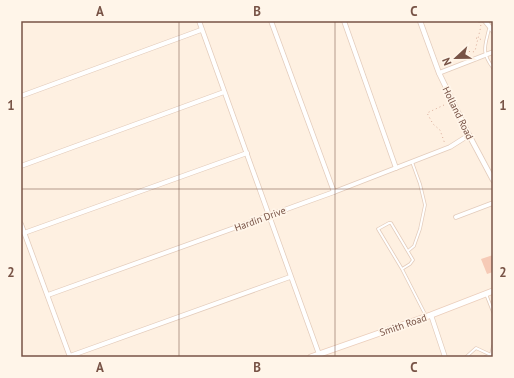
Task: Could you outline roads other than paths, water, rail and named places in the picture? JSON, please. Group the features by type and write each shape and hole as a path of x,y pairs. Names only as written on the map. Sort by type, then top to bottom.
{"main road":[{"name":"Smith Road","path":"311,357 319,356 429,316 493,290"}],"street":[{"path":"199,21 270,215 290,277 319,356"},
{"path":"271,21 334,192"},
{"path":"344,21 396,168"},
{"name":"Holland Road","path":"420,21 439,73 493,180"},
{"path":"485,21 493,31"},
{"path":"21,96 202,30"},
{"path":"439,73 493,52"},
{"path":"21,166 224,92"},
{"name":"Hardin Drive","path":"48,295 334,192 447,148 469,135"},
{"path":"24,234 247,153"},
{"path":"456,217 493,203"},
{"path":"21,224 70,356 290,277"},
{"path":"429,316 445,357"}],"lane":[{"path":"490,27 484,51 487,60 493,68"},
{"path":"408,251 414,246 420,229 425,205 420,184 412,162"},
{"path":"402,269 412,262 412,258 391,223 378,229 429,316"},
{"path":"486,293 493,312"},
{"path":"492,355 493,346"},
{"path":"466,357 476,348 492,355"},
{"path":"486,357 492,355"}]}
